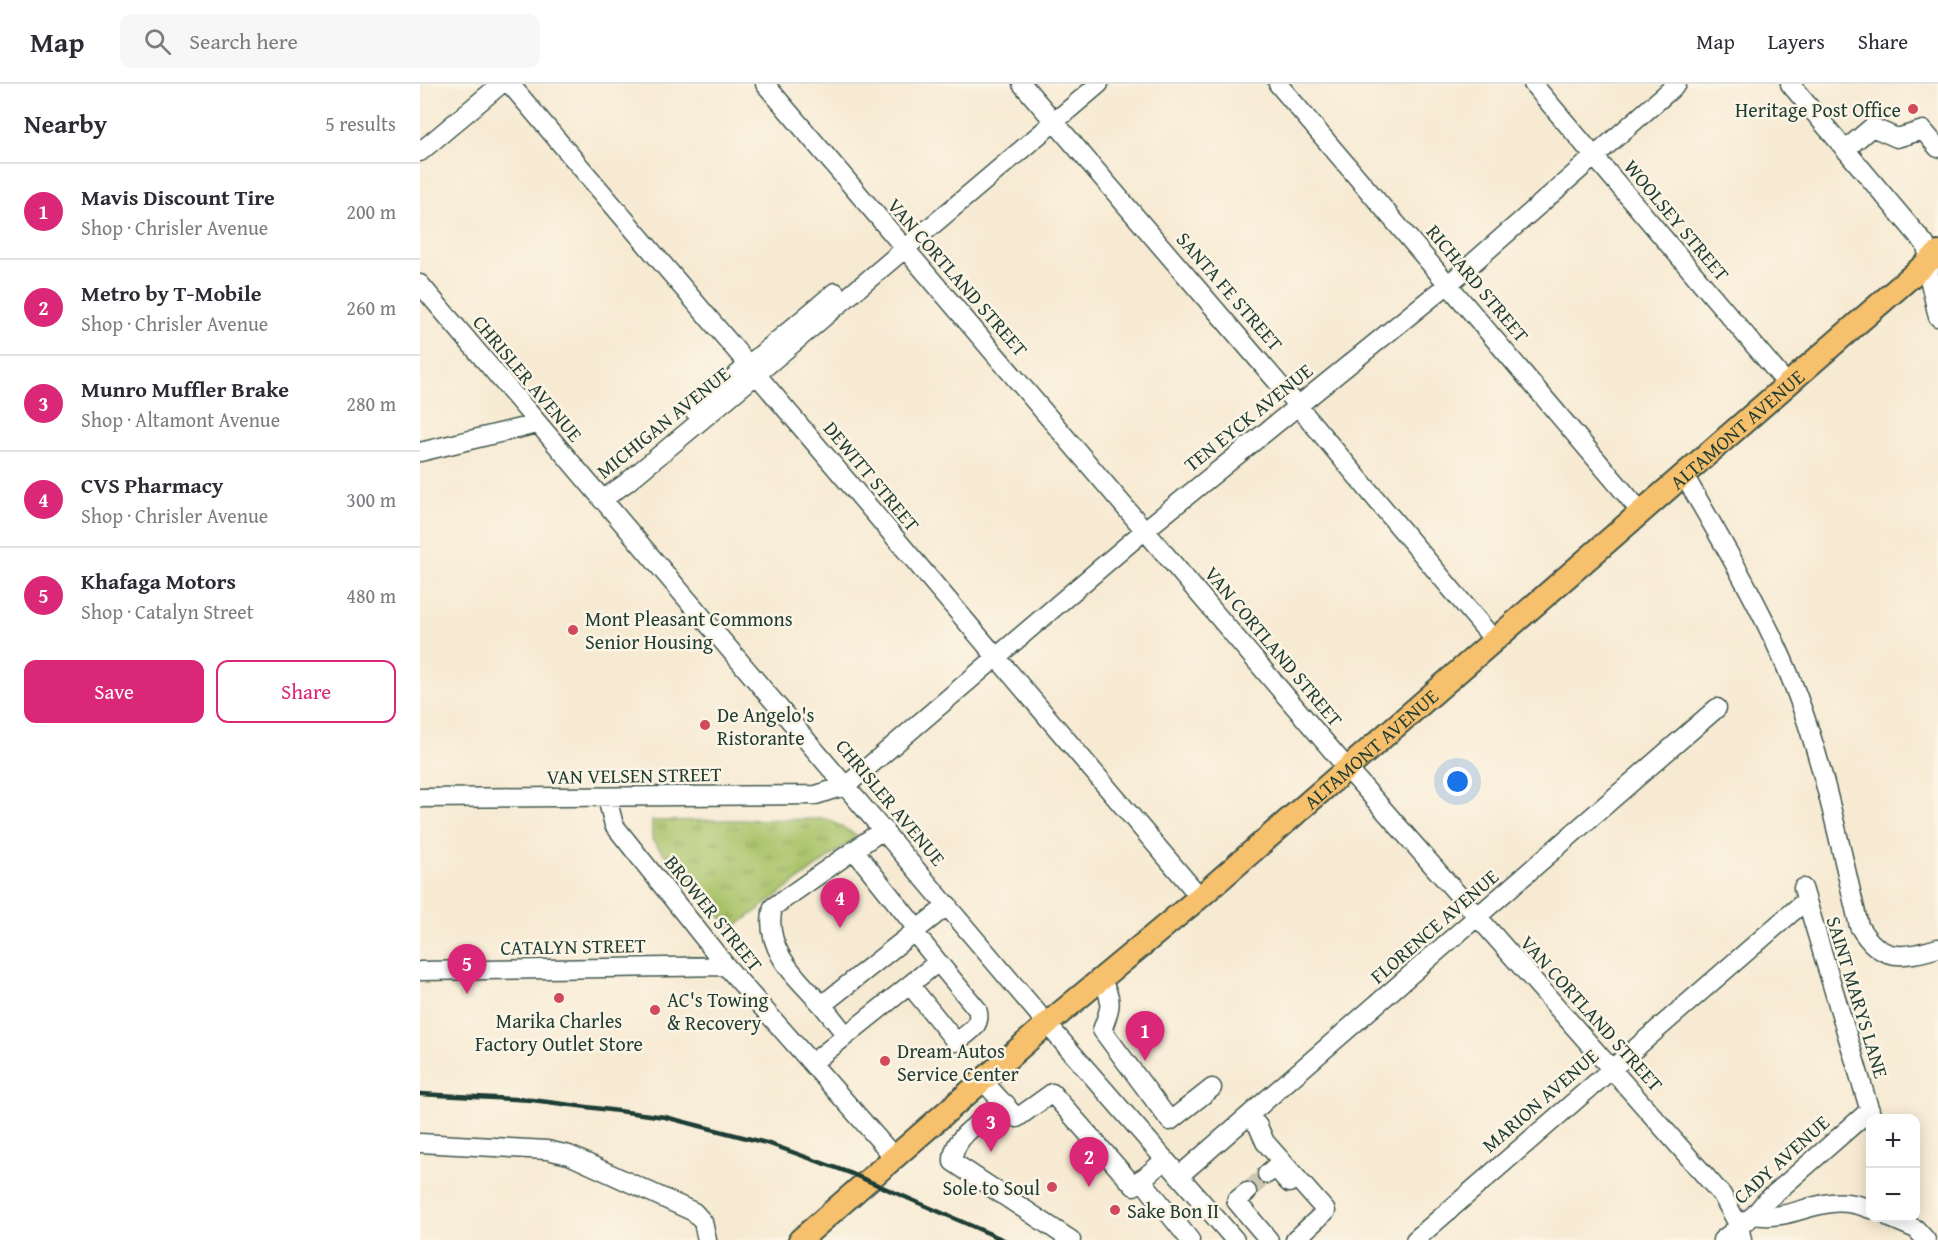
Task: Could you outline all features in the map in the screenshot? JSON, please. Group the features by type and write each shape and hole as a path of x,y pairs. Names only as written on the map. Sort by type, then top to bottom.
{"main road":[{"name":"ALTAMONT AVENUE","path":"804,1239 1047,1024 1200,897 1934,256"}],"street":[{"path":"420,152 501,84"},
{"name":"DEWITT STREET","path":"510,84 1200,897"},
{"name":"VAN CORTLAND STREET","path":"765,84 1347,768 1722,1195 1740,1233"},
{"name":"SANTA FE STREET","path":"1022,84 1298,405 1494,640"},
{"name":"MICHIGAN AVENUE","path":"1051,118 1082,84"},
{"name":"MICHIGAN AVENUE","path":"602,500 619,475 752,369 1051,118 1099,84"},
{"name":"RICHARD STREET","path":"1278,84 1641,512"},
{"name":"WOOLSEY STREET","path":"1533,84 1787,384"},
{"name":"TEN EYCK AVENUE","path":"847,785 1145,530 1449,283 1677,84"},
{"path":"1790,84 1934,256 1929,278 1938,317"},
{"path":"1845,150 1872,127 1897,138 1923,130 1938,148"},
{"name":"CHRISLER AVENUE","path":"420,284 847,785 1047,1024 1234,1240"},
{"path":"420,452 537,424"},
{"path":"1684,475 1731,557 1783,660 1819,760 1863,934 1867,941 1883,953 1904,957 1938,948"},
{"name":"FLORENCE AVENUE","path":"1179,1176 1718,708"},
{"name":"VAN VELSEN STREET","path":"420,798 816,795 847,785"},
{"name":"BROWER STREET","path":"607,798 614,825 726,966 895,1158"},
{"path":"846,1035 776,952 770,920 773,907 884,829"},
{"path":"854,850 938,962 977,1009 980,1016 976,1026 956,1042 910,985"},
{"name":"MARION AVENUE","path":"1415,1240 1804,894"},
{"name":"SAINT MARYS LANE","path":"1804,894 1871,1114"},
{"path":"822,1005 948,905"},
{"path":"812,1063 938,962"},
{"name":"CATALYN STREET","path":"420,971 726,966"},
{"path":"1100,980 1109,991 1112,1006 1102,1030 1170,1121"},
{"path":"983,1081 1017,1118 1052,1093 1134,1186 1166,1160"},
{"path":"1147,1139 1212,1088"},
{"path":"1006,1104 958,1140 952,1152 952,1162 1071,1240"},
{"path":"1249,1116 1258,1126 1264,1142 1326,1211 1295,1240"},
{"name":"CADY AVENUE","path":"1722,1240 1740,1233 1764,1203 1866,1118"},
{"path":"420,1143 547,1150 569,1155 694,1212 703,1222 707,1240"},
{"path":"1267,1174 1275,1167 1314,1209 1290,1232 1290,1240"},
{"path":"1141,1179 1190,1240"},
{"path":"1247,1192 1236,1201 1269,1240"},
{"path":"1754,1215 1767,1218 1834,1201 1866,1207"},
{"path":"1899,1222 1916,1229 1926,1240"}],"green space":[{"path":"827,819 858,836 732,929 652,840 652,821"}],"tunnel":[{"path":"1247,1192 1267,1174"}],"railway":[{"path":"420,1094 532,1100 665,1117 770,1144 850,1173 1004,1240"}],"place":[{"name":"Heritage Post Office","path":"1913,109"},
{"name":"Mont Pleasant Commons Senior Housing","path":"573,630"},
{"name":"De Angelo's Ristorante","path":"705,725"},
{"name":"CVS Pharmacy","path":"840,928"},
{"name":"Khafaga Motors","path":"467,994"},
{"name":"Marika Charles Factory Outlet Store","path":"559,998"},
{"name":"AC's Towing & Recovery","path":"655,1010"},
{"name":"Dream Autos Service Center","path":"885,1061"},
{"name":"Mavis Discount Tire","path":"1145,1061"},
{"name":"Munro Muffler Brake","path":"991,1152"},
{"name":"Sole to Soul","path":"1052,1187"},
{"name":"Metro by T-Mobile","path":"1089,1187"},
{"name":"Sake Bon II","path":"1115,1210"}]}
